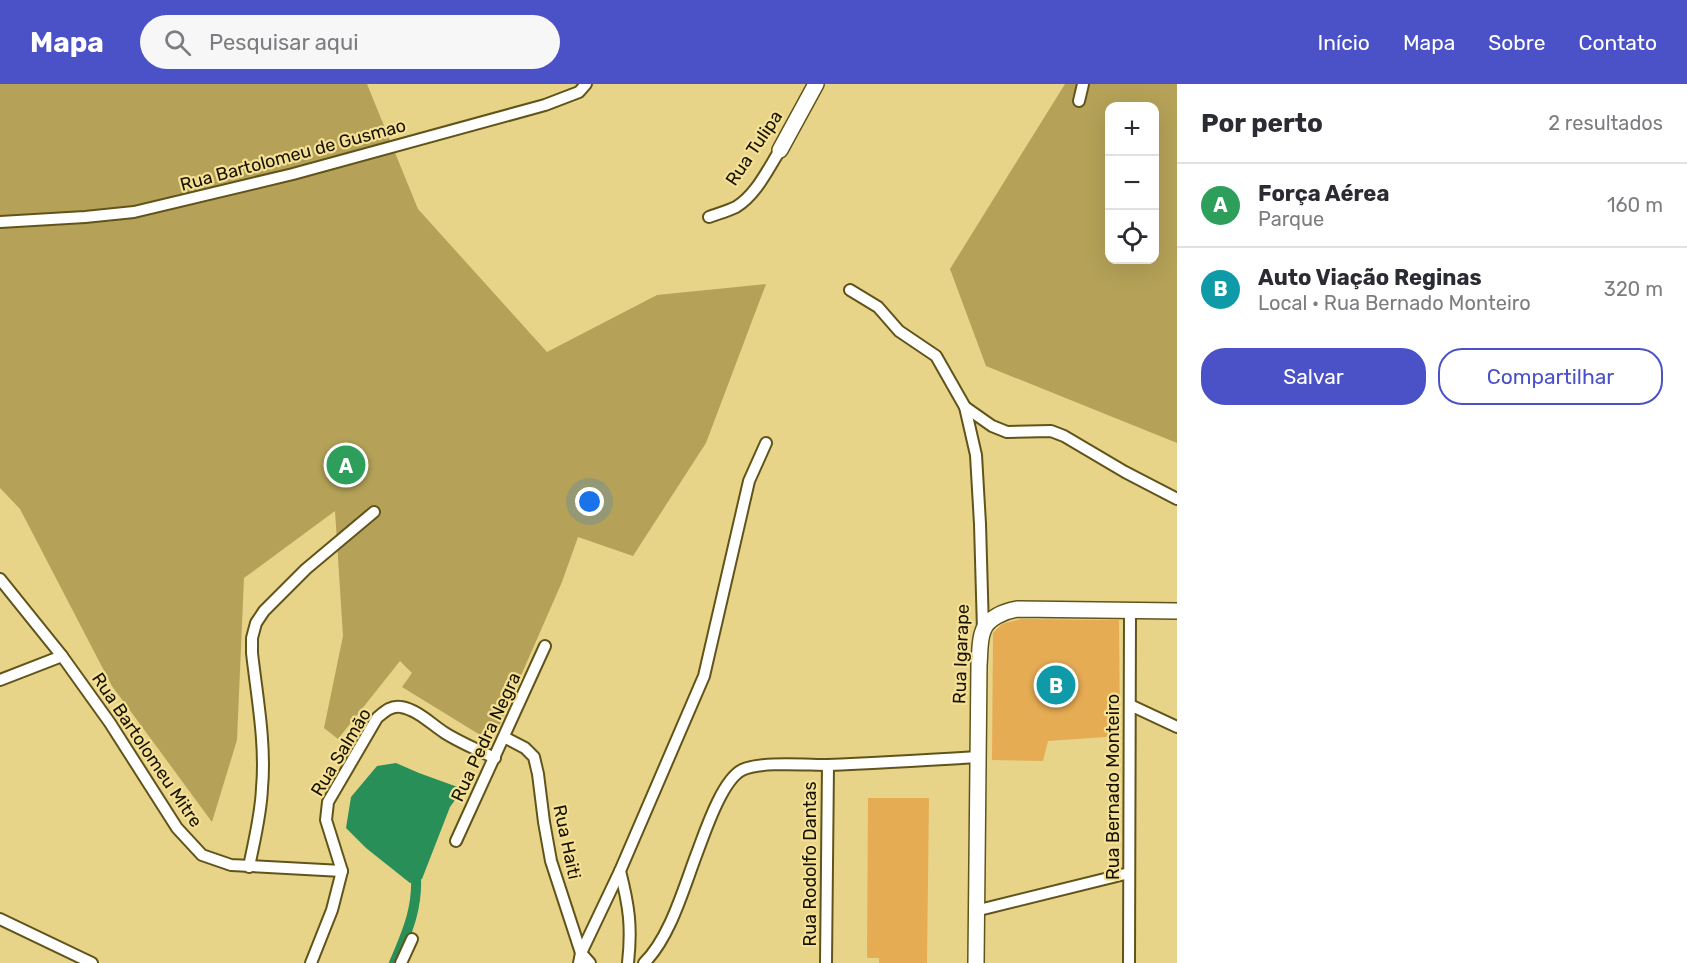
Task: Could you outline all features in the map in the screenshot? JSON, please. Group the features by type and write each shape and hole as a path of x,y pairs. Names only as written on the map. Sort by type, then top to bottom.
{"main road":[{"name":"Rua Tulipa","path":"780,150 816,84"},
{"path":"983,630 998,616 1018,609 1177,611"},
{"name":"Rua Igarape","path":"976,963 979,665 983,630"}],"street":[{"name":"Rua Bartolomeu de Gusmao","path":"0,222 134,212 293,174 533,108 579,92 586,84"},
{"path":"1079,101 1083,84"},
{"name":"Rua Tulipa","path":"709,217 735,207 744,200 780,150"},
{"name":"Rua Igarape","path":"850,291 878,307 899,332 936,356 965,407 976,454 983,630"},
{"path":"965,407 992,426 1006,432 1051,431 1064,436 1177,499"},
{"path":"580,958 704,676 749,481 766,443"},
{"path":"249,867 263,787 252,653 252,638 256,623 264,611 306,569 374,512"},
{"name":"Rua Bartolomeu Mitre","path":"0,579 62,656 110,723 177,828 202,855 231,865 342,872"},
{"name":"Rua Bernado Monteiro","path":"1129,963 1130,611"},
{"name":"Rua Pedra Negra","path":"456,841 545,646"},
{"path":"0,680 62,656"},
{"path":"1130,705 1177,727"},
{"name":"Rua Salmão","path":"342,872 326,820 328,802 372,726 386,710 400,706 413,711 445,733 495,758"},
{"name":"Rua Haiti","path":"504,737 525,748 534,757 551,861 580,958 590,963"},
{"name":"Rua Rodolfo Dantas","path":"644,963 663,937 724,791 730,781 742,770 761,765 828,765 978,757"},
{"name":"Rua Rodolfo Dantas","path":"826,963 828,765"},
{"path":"620,871 630,916 628,963"},
{"path":"311,963 332,910 342,872"},
{"path":"975,911 1130,873"},
{"path":"0,919 85,962"},
{"path":"401,963 412,939"}],"shaded area":[{"path":"0,84 367,84 418,209 547,352 657,295 766,284 706,443 633,556 578,537 562,582 498,728 491,725 485,738 402,687 412,673 400,661 338,739 324,728 343,636 335,511 244,578 237,740 212,822 112,686 20,509 0,488"},
{"path":"1065,84 1177,84 1177,443 986,366 950,269"},
{"path":"396,763 463,789 450,807 422,879 410,883 366,848 346,828 351,797 377,766"}],"building":[{"path":"1021,619 1119,620 1120,736 1048,741 1043,761 992,760 993,633 1002,624"},
{"path":"868,798 929,798 927,963 879,963 879,958 867,958"}],"waterway":[{"path":"394,963 412,916 416,893 415,867"}],"place":[{"name":"Força Aérea","path":"346,465"},
{"name":"Auto Viação Reginas","path":"1056,685"}]}
